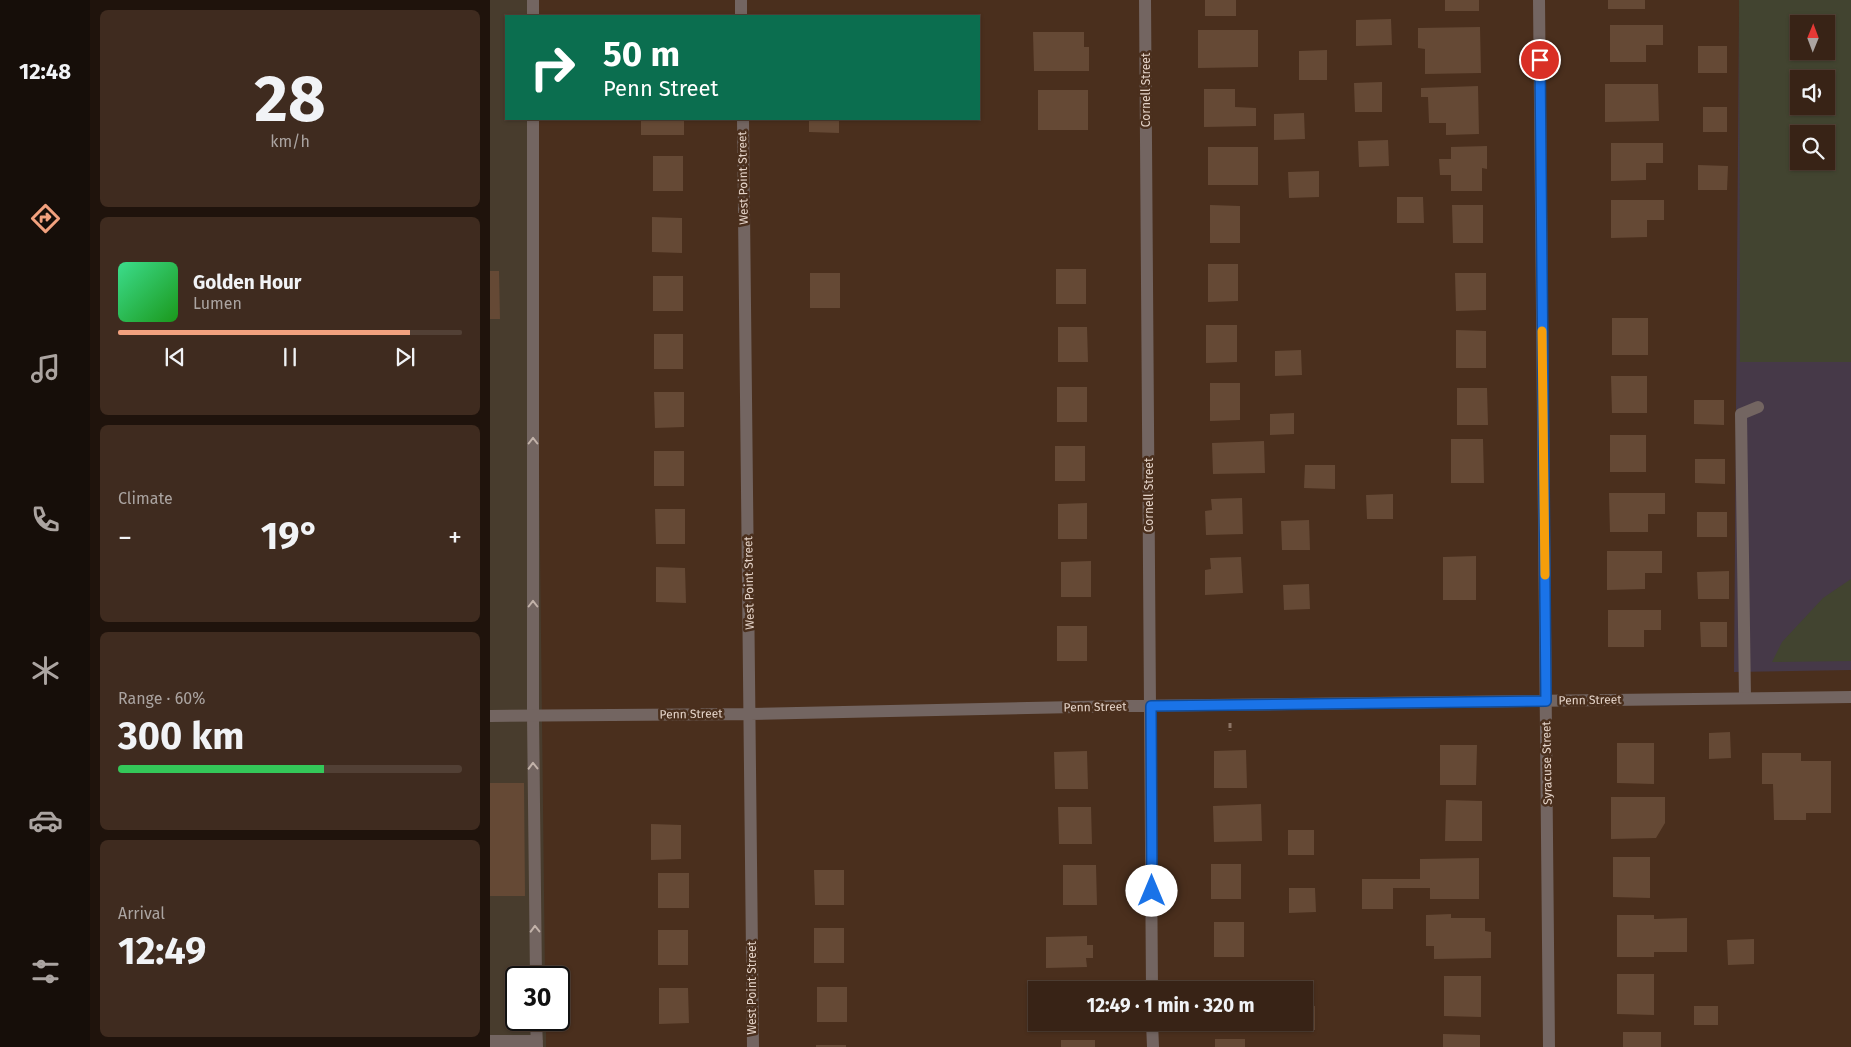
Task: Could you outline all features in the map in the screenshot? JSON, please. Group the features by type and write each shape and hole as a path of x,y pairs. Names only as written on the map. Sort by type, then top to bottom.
{"street":[{"path":"533,0 533,15"},
{"path":"741,0 741,15"},
{"name":"Cornell Street","path":"1146,0 1152,981"},
{"name":"Syracuse Street","path":"1539,0 1549,1047"},
{"path":"533,120 533,716 536,966"},
{"name":"West Point Street","path":"743,120 753,1047"},
{"path":"1746,698 1741,414 1758,407"},
{"name":"Penn Street","path":"490,716 750,714 1151,706 1851,697"},
{"path":"490,1042 537,1044 536,1031"},
{"path":"1152,1031 1152,1047"}],"path":[{"path":"1230,723 1230,731"}],"shaded area":[{"path":"490,0 534,0 534,15 505,15 505,120 535,120 545,966 505,966 505,1031 546,1031 546,1047 490,1047"},
{"path":"1835,15 1851,15 1851,670 1734,672 1739,16 1790,16 1790,60 1835,60"}],"green space":[{"path":"1739,0 1851,0 1851,362 1740,362"},
{"path":"1851,579 1851,661 1772,662 1782,642 1823,598"}],"building":[{"path":"1205,0 1236,0 1236,16 1205,16"},
{"path":"1445,0 1479,0 1479,11 1445,11"},
{"path":"1608,0 1645,0 1645,9 1608,9"},
{"path":"1391,19 1392,45 1356,46 1356,20"},
{"path":"1610,25 1663,25 1663,45 1646,45 1646,62 1610,62"},
{"path":"1480,27 1481,73 1425,74 1425,49 1418,48 1418,28"},
{"path":"1198,30 1258,30 1258,67 1198,68"},
{"path":"1033,32 1084,32 1084,47 1089,47 1089,71 1034,71"},
{"path":"1698,46 1727,46 1727,73 1698,73"},
{"path":"1327,50 1327,80 1299,80 1299,51"},
{"path":"1382,82 1382,112 1355,112 1354,83"},
{"path":"1605,84 1658,84 1659,121 1605,122"},
{"path":"1478,86 1479,134 1446,135 1446,123 1429,123 1428,97 1421,97 1421,88"},
{"path":"1204,89 1235,89 1235,107 1256,108 1256,126 1204,127"},
{"path":"1038,90 1088,90 1088,130 1038,130"},
{"path":"1703,107 1727,107 1727,132 1703,132"},
{"path":"1304,113 1305,139 1274,140 1274,114"},
{"path":"641,120 684,120 684,135 641,135"},
{"path":"809,120 839,120 839,133 809,132"},
{"path":"1388,140 1389,166 1359,167 1358,141"},
{"path":"1611,143 1663,143 1663,163 1646,163 1646,180 1611,181"},
{"path":"1487,146 1487,169 1482,168 1482,191 1451,191 1451,175 1440,175 1439,159 1451,159 1451,147"},
{"path":"1208,147 1258,147 1258,185 1208,185"},
{"path":"653,156 683,156 683,191 653,191"},
{"path":"1698,165 1728,166 1727,190 1698,190"},
{"path":"1319,171 1319,197 1289,198 1288,172"},
{"path":"1397,197 1423,197 1424,223 1397,223"},
{"path":"1611,200 1664,200 1664,220 1647,220 1647,237 1611,238"},
{"path":"1210,205 1240,206 1240,243 1210,243"},
{"path":"1452,205 1483,205 1483,243 1453,243"},
{"path":"652,217 682,218 682,253 652,252"},
{"path":"1208,264 1238,264 1238,301 1208,302"},
{"path":"1056,269 1086,269 1086,304 1056,304"},
{"path":"490,271 499,271 500,319 490,319"},
{"path":"810,273 840,273 840,308 810,308"},
{"path":"1455,273 1486,273 1486,310 1456,311"},
{"path":"653,276 683,276 683,311 653,311"},
{"path":"1612,318 1648,318 1648,355 1612,355"},
{"path":"1206,325 1237,325 1237,362 1206,363"},
{"path":"1058,327 1087,327 1088,362 1058,362"},
{"path":"1456,330 1486,331 1486,368 1456,368"},
{"path":"654,334 683,334 683,369 654,369"},
{"path":"1301,350 1302,375 1275,376 1275,351"},
{"path":"1611,376 1647,376 1647,413 1612,413"},
{"path":"1210,383 1240,383 1240,420 1210,421"},
{"path":"1057,387 1087,387 1087,422 1057,422"},
{"path":"1457,388 1487,388 1488,425 1457,425"},
{"path":"654,392 684,392 684,427 655,428"},
{"path":"1694,400 1724,400 1724,425 1694,424"},
{"path":"1294,413 1294,434 1270,435 1270,414"},
{"path":"1610,435 1646,435 1646,472 1610,472"},
{"path":"1451,439 1483,439 1484,483 1451,483"},
{"path":"1264,441 1265,473 1213,474 1212,443"},
{"path":"1055,446 1085,446 1085,481 1055,481"},
{"path":"654,451 684,451 684,486 654,486"},
{"path":"1695,459 1725,459 1725,484 1695,483"},
{"path":"1305,465 1335,465 1335,489 1304,488"},
{"path":"1609,493 1665,493 1665,514 1648,514 1648,532 1610,532"},
{"path":"1393,494 1393,519 1367,519 1366,495"},
{"path":"1242,498 1243,534 1206,535 1205,511 1212,510 1211,499"},
{"path":"1087,503 1087,539 1058,539 1058,504"},
{"path":"655,509 685,509 685,544 656,544"},
{"path":"1697,512 1727,512 1727,537 1697,537"},
{"path":"1309,520 1310,550 1282,550 1281,521"},
{"path":"1607,551 1662,551 1662,573 1645,573 1645,589 1607,590"},
{"path":"1476,556 1476,600 1443,600 1443,557"},
{"path":"1241,557 1243,593 1205,595 1205,570 1211,569 1210,558"},
{"path":"1091,561 1091,597 1061,597 1061,562"},
{"path":"656,567 685,568 686,603 656,602"},
{"path":"1729,571 1729,599 1698,599 1697,572"},
{"path":"1309,584 1310,609 1284,610 1283,585"},
{"path":"1608,610 1661,610 1661,630 1644,630 1644,647 1608,647"},
{"path":"1700,622 1727,622 1727,647 1701,647"},
{"path":"1057,626 1087,626 1087,661 1057,661"},
{"path":"1730,732 1731,758 1709,759 1709,733"},
{"path":"1617,743 1654,743 1654,784 1617,783"},
{"path":"1440,745 1477,745 1476,785 1440,785"},
{"path":"1246,750 1247,788 1214,788 1214,751"},
{"path":"1087,751 1088,789 1055,789 1054,752"},
{"path":"1762,753 1801,753 1801,761 1831,761 1831,813 1806,813 1806,820 1774,820 1773,784 1762,784"},
{"path":"490,783 524,783 525,896 490,896"},
{"path":"1611,797 1665,797 1665,823 1656,838 1611,839"},
{"path":"1446,800 1482,801 1482,841 1445,841"},
{"path":"1261,804 1262,841 1214,842 1213,806"},
{"path":"1058,807 1091,807 1092,844 1059,844"},
{"path":"651,824 681,825 681,859 651,860"},
{"path":"1288,830 1314,830 1314,855 1288,855"},
{"path":"1613,857 1650,857 1650,898 1613,897"},
{"path":"1479,858 1479,899 1430,899 1430,888 1393,888 1393,909 1362,909 1362,879 1420,879 1420,859"},
{"path":"1211,864 1241,864 1241,899 1211,899"},
{"path":"1063,865 1096,865 1097,905 1063,905"},
{"path":"814,870 844,870 844,905 815,905"},
{"path":"658,873 689,873 689,908 658,908"},
{"path":"1289,888 1315,888 1316,912 1289,913"},
{"path":"1451,914 1451,918 1485,918 1485,931 1491,932 1491,958 1434,959 1434,946 1426,946 1426,915"},
{"path":"1617,915 1654,915 1654,919 1687,918 1687,952 1654,952 1654,957 1617,957"},
{"path":"1214,922 1244,922 1244,957 1214,957"},
{"path":"814,928 844,928 844,963 814,963"},
{"path":"658,930 688,930 688,965 658,965"},
{"path":"1087,936 1087,945 1093,945 1093,958 1086,958 1087,967 1046,968 1046,937"},
{"path":"1754,939 1754,964 1728,965 1727,940"},
{"path":"1617,974 1654,974 1654,1015 1617,1014"},
{"path":"1444,976 1481,976 1481,1017 1444,1016"},
{"path":"1217,980 1263,980 1263,981"},
{"path":"817,987 847,987 847,1022 817,1022"},
{"path":"659,988 688,988 689,1023 659,1024"},
{"path":"1313,1006 1315,1006 1315,1030 1313,1030"},
{"path":"1694,1006 1718,1006 1718,1025 1694,1025"},
{"path":"1623,1032 1661,1032 1661,1047 1623,1047"},
{"path":"1443,1034 1480,1035 1480,1047 1443,1047"},
{"path":"1215,1039 1245,1039 1245,1047 1215,1047"},
{"path":"1061,1040 1095,1040 1095,1047 1061,1047"},
{"path":"816,1045 846,1045 846,1047 816,1047"}],"slow traffic":[{"path":"1542,331 1545,575"}],"route":[{"path":"1152,891 1151,706 1546,701 1540,60"}]}
